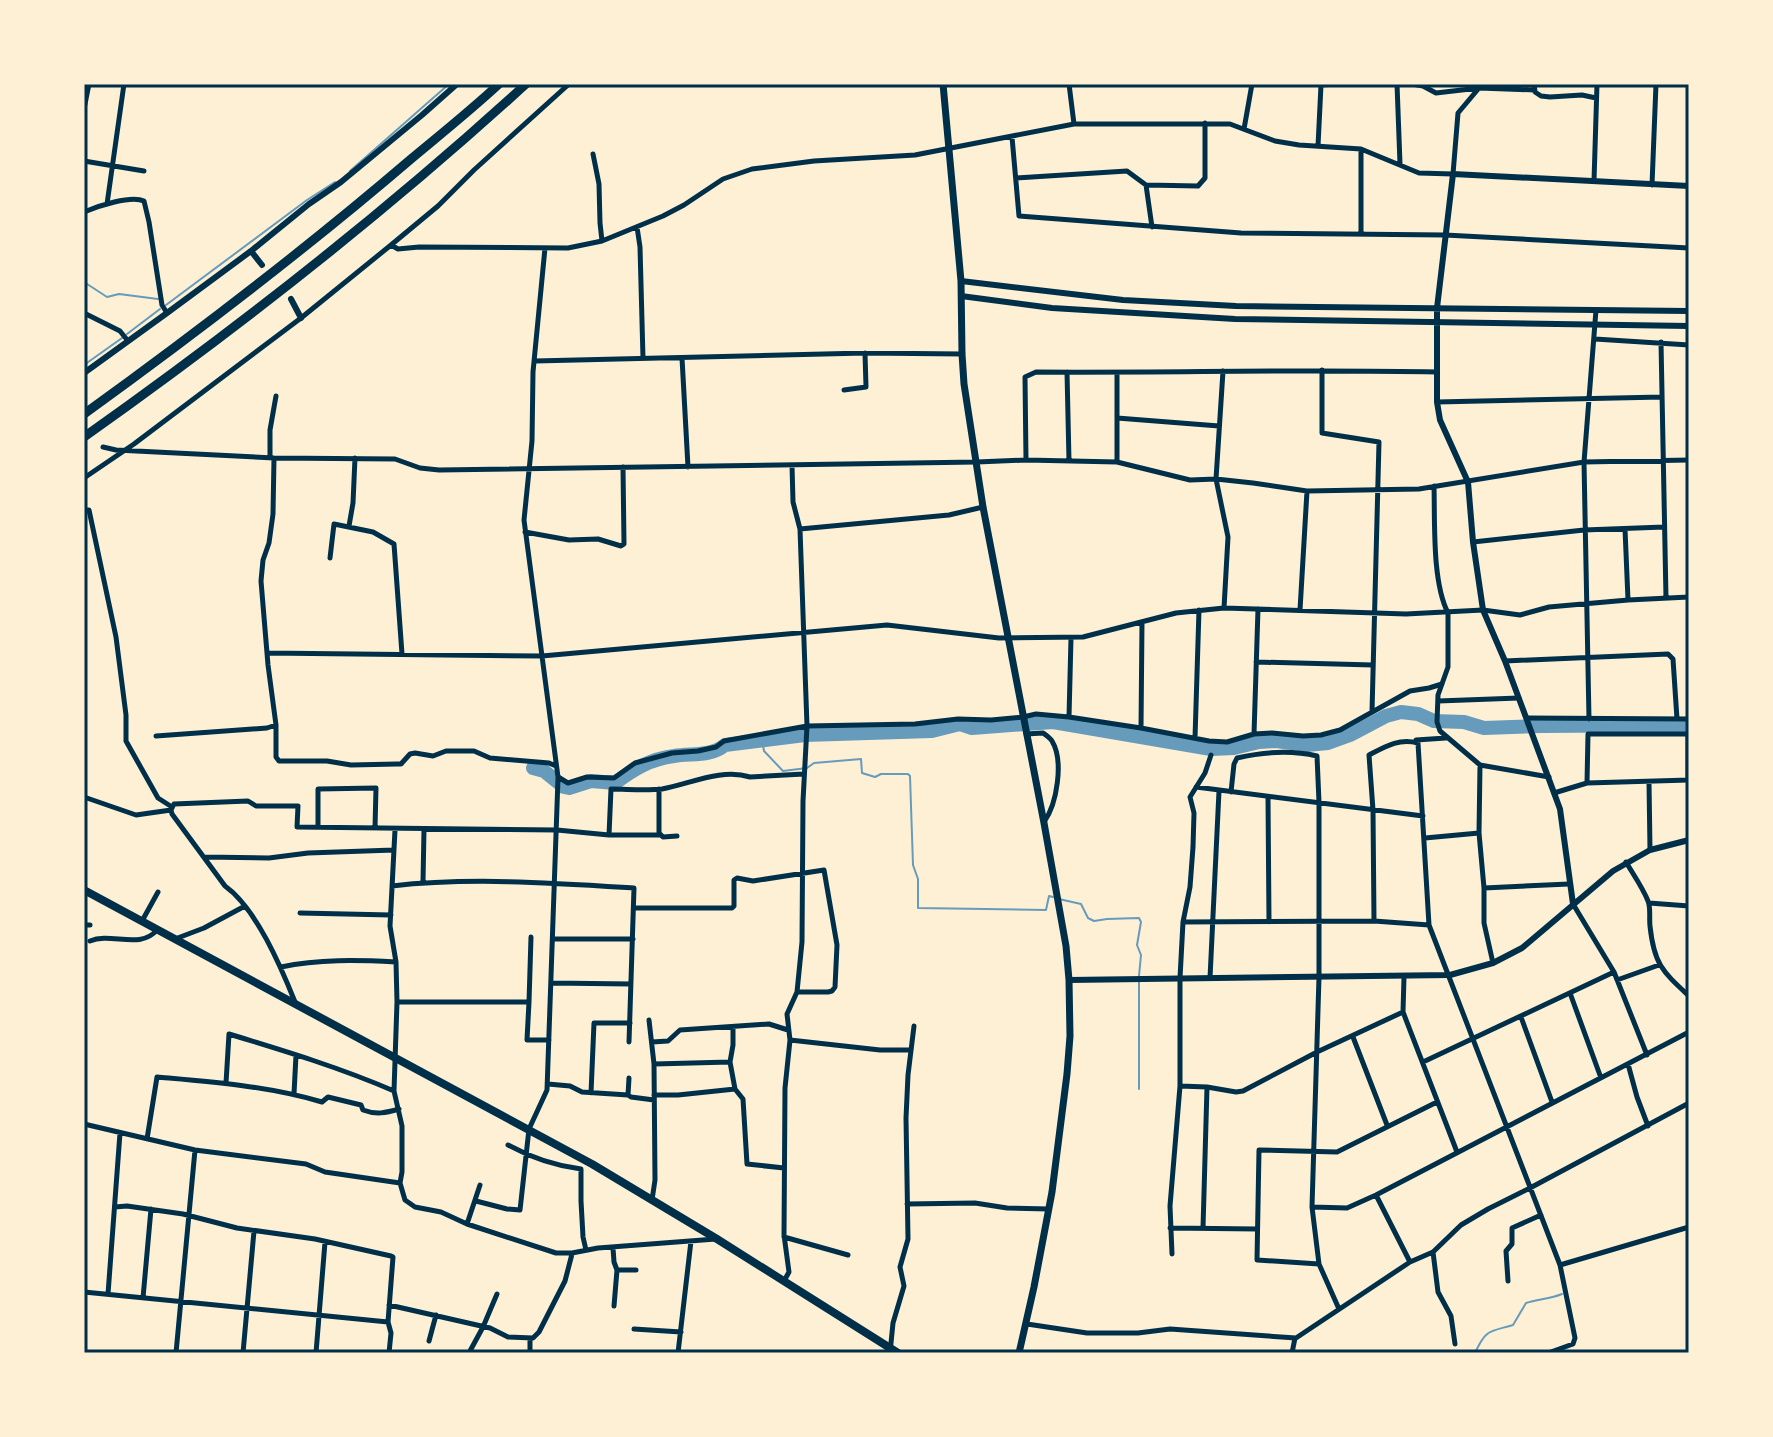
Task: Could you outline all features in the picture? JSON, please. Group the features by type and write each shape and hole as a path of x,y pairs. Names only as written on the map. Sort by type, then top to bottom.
{"highway":[{"path":"84,414 285,264 499,84"},
{"path":"84,437 296,279 526,84"}],"main road":[{"path":"943,84 961,281 962,354 983,507 1044,823 1069,980 1067,1074 1049,1209 1019,1353"},
{"path":"84,890 574,1154 717,1239 893,1352"}],"street":[{"path":"84,109 89,84"},
{"path":"107,204 124,84"},
{"path":"84,373 341,182 457,84"},
{"path":"84,478 125,451 301,318 391,245 438,206 569,84"},
{"path":"1069,84 1074,124"},
{"path":"1244,129 1252,84"},
{"path":"1318,146 1321,85 1336,84"},
{"path":"1397,84 1400,164"},
{"path":"1412,84 1436,93 1479,86 1534,87 1541,96 1582,95 1596,98"},
{"path":"1594,181 1597,84"},
{"path":"1652,185 1656,84"},
{"path":"1479,86 1458,113 1437,308 1437,402 1440,420 1468,482 1483,610 1560,809 1573,904 1614,972 1647,1055"},
{"path":"1016,178 1127,171 1146,185 1198,186 1205,178 1205,123"},
{"path":"391,245 398,249 568,248 602,241 637,227 744,171 814,161 915,155 1074,124 1230,124 1275,141 1361,149 1419,173 1689,186"},
{"path":"1012,136 1019,216 1241,233 1445,235 1689,248"},
{"path":"1361,149 1361,234"},
{"path":"593,154 599,184 602,241"},
{"path":"84,161 144,171"},
{"path":"1146,185 1152,227"},
{"path":"84,212 137,198 144,201 162,305 167,313"},
{"path":"637,227 643,358"},
{"path":"476,1201 520,1210 529,1129 548,1084 558,777 524,520 545,248"},
{"path":"251,251 262,265"},
{"path":"961,281 1123,300 1236,306 1689,311"},
{"path":"961,296 1052,308 1235,319 1689,326"},
{"path":"291,299 301,318"},
{"path":"1589,719 1584,462 1596,310"},
{"path":"84,313 115,328 128,341"},
{"path":"1595,339 1689,345"},
{"path":"1661,342 1666,598"},
{"path":"535,361 865,353 962,354"},
{"path":"844,390 866,387 865,353"},
{"path":"682,358 688,467"},
{"path":"1322,370 1322,433 1379,442 1371,713"},
{"path":"1223,371 1216,479 1228,537 1224,608"},
{"path":"1026,460 1025,377 1036,372 1437,372"},
{"path":"1067,372 1069,461"},
{"path":"1117,373 1117,462"},
{"path":"276,396 270,430 273,514 261,574 276,725 276,757 279,761 401,764 415,753 433,756 446,751 474,751 490,758 557,766"},
{"path":"1437,402 1662,397"},
{"path":"1117,418 1219,426"},
{"path":"103,447 125,451 272,458 395,459 429,470 1026,460 1117,462 1190,480 1216,479 1307,491 1419,489 1584,462 1689,460"},
{"path":"349,526 355,458"},
{"path":"784,1281 789,1272 784,1237 785,1088 790,1040 787,1014 797,992 802,942 807,726 800,529 793,502 792,465"},
{"path":"525,532 569,540 598,539 621,546 624,544 623,467"},
{"path":"1434,486 1438,576 1448,613 1448,667 1438,701 1440,731 1480,765 1549,777"},
{"path":"1300,610 1307,491"},
{"path":"800,529 949,515 983,507"},
{"path":"84,510 89,510 116,637 126,715 126,741 158,798 172,808"},
{"path":"330,558 333,525 336,523 376,533 395,546 402,654"},
{"path":"1473,542 1584,530 1664,527"},
{"path":"1625,529 1628,600"},
{"path":"267,653 542,656 887,625 1008,638 1071,638 1176,613 1224,608 1448,613 1483,610 1520,615 1549,607 1689,597"},
{"path":"1254,734 1258,609"},
{"path":"1195,738 1199,610"},
{"path":"1141,728 1142,622"},
{"path":"1069,717 1071,638"},
{"path":"1505,661 1668,654 1673,659 1677,719"},
{"path":"1256,662 1373,665"},
{"path":"558,777 568,783 587,777 614,778 635,763 672,753 698,751 716,747 724,741 807,726 915,724 1036,714 1209,741 1227,742 1254,734 1321,735 1340,730 1410,691 1442,684"},
{"path":"1438,701 1519,698"},
{"path":"1528,720 1689,719"},
{"path":"156,736 276,725"},
{"path":"1025,734 1043,733 1052,740 1057,757 1059,774 1051,813 1044,823"},
{"path":"1554,793 1587,783 1689,780 1688,734 1588,734 1587,783"},
{"path":"1374,921 1369,755 1395,741 1447,738"},
{"path":"1415,741 1418,743 1429,925 1560,1265 1575,1338 1573,1344 1548,1353"},
{"path":"1231,792 1237,758 1265,753 1315,755 1318,759 1319,977 1312,1207 1319,1264 1339,1309"},
{"path":"1172,1254 1171,1173 1180,1086 1180,978 1183,922 1193,847 1194,813 1190,797 1205,773 1211,755"},
{"path":"1480,765 1479,833 1484,923 1493,963"},
{"path":"609,835 611,789 659,789 721,775 804,774"},
{"path":"1649,782 1650,850"},
{"path":"1196,787 1423,816"},
{"path":"318,827 318,789 376,788 375,828"},
{"path":"659,789 660,835"},
{"path":"1210,978 1219,791"},
{"path":"84,797 136,815 172,808 174,804 248,801 256,806 298,806 297,827 557,830 677,836"},
{"path":"1268,797 1269,922"},
{"path":"172,808 172,814 225,886 245,906 278,957 296,1004"},
{"path":"423,882 424,829"},
{"path":"395,830 390,926 396,962 397,1002 394,1091 402,1126 400,1183 405,1200 410,1205 441,1212 467,1224 556,1253 717,1239"},
{"path":"1425,838 1479,833"},
{"path":"1069,980 1450,975 1493,963 1522,948 1600,880 1626,862 1650,850 1689,840"},
{"path":"203,857 269,858 308,853 394,850"},
{"path":"1626,862 1649,903 1653,950 1659,965 1689,996"},
{"path":"634,908 732,908 734,880 737,878 753,881 824,870 837,945 834,989 828,992 797,992"},
{"path":"392,886 423,882 555,883 634,888 629,1042"},
{"path":"1484,888 1569,884"},
{"path":"142,921 158,892"},
{"path":"1649,903 1689,906"},
{"path":"175,939 204,928 245,906"},
{"path":"300,913 391,915"},
{"path":"1183,922 1374,921 1429,925"},
{"path":"90,941 102,937 143,939 152,936 158,929"},
{"path":"531,937 527,1040 549,1040"},
{"path":"553,939 633,939"},
{"path":"281,967 308,961 396,962"},
{"path":"1617,980 1659,965"},
{"path":"1423,1062 1614,972"},
{"path":"1404,977 1403,1012 1457,1152"},
{"path":"551,983 631,984"},
{"path":"1570,993 1601,1078"},
{"path":"397,1002 529,1002"},
{"path":"1180,1086 1243,1091 1403,1012"},
{"path":"1521,1017 1552,1102"},
{"path":"649,1020 654,1064 655,1180 652,1200"},
{"path":"591,1093 594,1023 630,1023"},
{"path":"652,1042 668,1041 680,1030 769,1024 788,1030"},
{"path":"893,1352 893,1323 904,1286 900,1267 908,1239 906,1118 914,1026"},
{"path":"733,1027 730,1062 735,1089 743,1099 747,1164 784,1168"},
{"path":"1312,1207 1347,1208 1376,1195 1689,1032"},
{"path":"226,1083 229,1034 394,1091"},
{"path":"1353,1037 1387,1126"},
{"path":"790,1040 880,1050 911,1050"},
{"path":"294,1094 296,1055"},
{"path":"654,1064 730,1062"},
{"path":"1628,1064 1648,1126"},
{"path":"147,1139 157,1077 226,1083 294,1094 322,1102 328,1097 361,1105 363,1110 372,1113 399,1109"},
{"path":"628,1095 629,1078"},
{"path":"548,1084 570,1086 582,1092 631,1097 735,1089"},
{"path":"1203,1228 1207,1087"},
{"path":"1319,1264 1257,1260 1259,1150 1337,1152 1437,1102"},
{"path":"1027,1324 1087,1333 1138,1333 1170,1329 1296,1338 1410,1262 1433,1252 1461,1225 1689,1103"},
{"path":"84,1124 195,1150 306,1164 325,1172 400,1183"},
{"path":"108,1294 120,1133"},
{"path":"508,1145 526,1154 581,1169 586,1250"},
{"path":"176,1353 195,1150"},
{"path":"570,1168 574,1154"},
{"path":"467,1224 480,1185"},
{"path":"1376,1195 1410,1262"},
{"path":"907,1204 975,1203 1049,1209"},
{"path":"115,1207 189,1215 254,1231 393,1257 389,1353"},
{"path":"143,1298 151,1209"},
{"path":"1508,1281 1506,1251 1512,1244 1512,1228 1541,1215"},
{"path":"1560,1265 1689,1227"},
{"path":"1170,1228 1257,1229"},
{"path":"243,1353 254,1231"},
{"path":"784,1237 848,1255"},
{"path":"678,1353 691,1241"},
{"path":"316,1353 325,1242"},
{"path":"613,1248 617,1270 614,1306"},
{"path":"1433,1252 1438,1292 1451,1316 1455,1344"},
{"path":"389,1305 497,1330 508,1337 530,1339 539,1332 565,1281 572,1253"},
{"path":"617,1270 636,1270"},
{"path":"84,1292 388,1322"},
{"path":"470,1351 497,1294"},
{"path":"429,1341 436,1315"},
{"path":"634,1329 681,1332"},
{"path":"1292,1353 1296,1338"},
{"path":"530,1339 530,1353"}],"waterway":[{"path":"350,171 449,84"},
{"path":"166,305 335,182"},
{"path":"84,282 107,297 119,294 158,299"},
{"path":"127,334 160,309"},
{"path":"84,365 122,338"},
{"path":"533,768 544,771 569,788 591,781 615,783 650,762 707,753 725,745 805,735 932,731 960,724 972,728 1053,722 1211,749 1276,741 1307,745 1328,743 1401,712 1418,714 1434,721 1464,722 1484,728 1689,725"},
{"path":"762,739 764,751 783,771 807,768 814,763 861,759 862,773 875,777 881,774 910,776 918,908 1046,910 1049,896 1053,897"},
{"path":"1059,899 1081,904 1088,918 1094,921 1139,918 1139,976"},
{"path":"1139,982 1139,1089"},
{"path":"1475,1353 1489,1333 1513,1325 1526,1303 1562,1294"}]}
